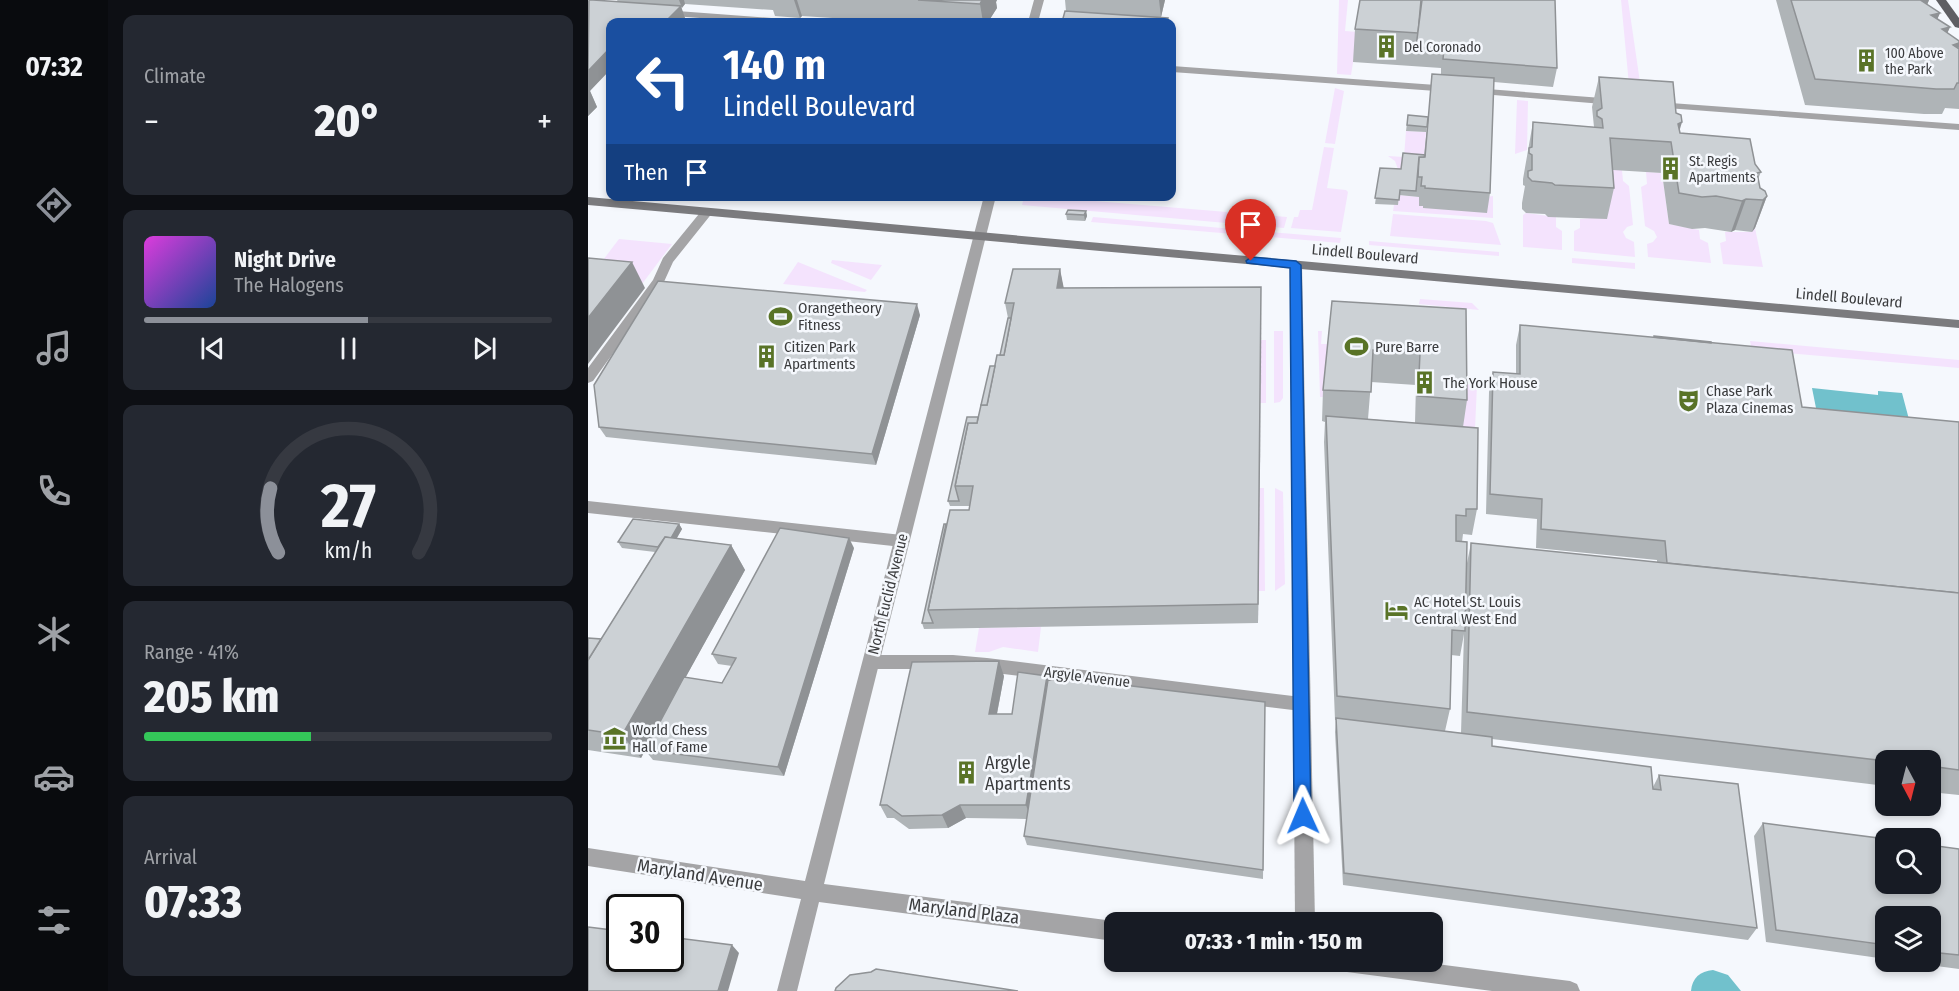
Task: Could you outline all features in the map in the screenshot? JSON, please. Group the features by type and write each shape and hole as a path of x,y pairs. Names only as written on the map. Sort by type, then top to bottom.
{"main road":[{"path":"1941,0 1959,26"},
{"name":"Lindell Boulevard","path":"588,201 1959,324"}],"street":[{"path":"1035,18 1039,0"},
{"path":"657,13 728,18"},
{"path":"1176,69 1629,103"},
{"path":"1650,104 1959,127"},
{"name":"North Euclid Avenue","path":"787,991 989,201"},
{"path":"588,378 659,281 667,261 708,212"},
{"path":"1296,265 1305,912"},
{"path":"588,507 902,541"},
{"name":"Argyle Avenue","path":"871,662 953,662 987,665 1301,704"},
{"name":"Maryland Avenue","path":"588,857 813,892"},
{"name":"Maryland Plaza","path":"813,892 1104,930"},
{"path":"1424,972 1570,991"}],"shaded area":[{"path":"1339,0 1348,0 1345,31 1358,32 1351,75 1337,74"},
{"path":"1621,0 1628,0 1642,96 1630,96"},
{"path":"1335,88 1344,91 1335,144 1325,143"},
{"path":"1517,100 1528,101 1527,150 1515,154"},
{"path":"1406,131 1426,132 1424,160 1400,175 1395,161 1388,156 1404,157"},
{"path":"1324,147 1334,148 1327,188 1348,192 1341,232 1291,228 1294,217 1298,217 1300,210 1312,210"},
{"path":"1602,169 1622,170 1623,181 1629,186 1633,225 1627,227 1623,232 1626,238 1634,242 1635,257 1574,251 1574,231 1580,228 1580,219 1591,218"},
{"path":"1646,172 1662,173 1669,224 1699,230 1700,239 1708,243 1711,263 1648,257 1647,244 1653,242 1657,237 1654,231 1645,226 1641,187 1647,184"},
{"path":"1399,195 1419,197 1419,205 1423,208 1493,196 1493,218 1393,211 1394,205 1398,205"},
{"path":"1023,201 1095,201 1287,217 1284,228 1022,205"},
{"path":"1526,213 1556,217 1556,227 1562,231 1562,250 1523,247 1523,215"},
{"path":"1393,214 1493,223 1501,245 1390,236"},
{"path":"1093,217 1341,238 1340,243 1091,222"},
{"path":"1755,228 1763,267 1723,264 1720,243 1726,241 1725,232 1751,232"},
{"path":"619,239 672,244 639,288 588,280"},
{"path":"1369,241 1499,252 1499,256 1369,245"},
{"path":"1572,258 1635,263 1635,269 1572,263"},
{"path":"832,260 882,265 871,280 831,263"},
{"path":"798,262 867,290 865,292 783,284"},
{"path":"1420,299 1472,303 1479,310 1419,304"},
{"path":"1274,331 1283,331 1283,398 1280,402 1274,403"},
{"path":"1318,331 1322,331 1321,344 1329,344 1324,397 1320,397"},
{"path":"1261,340 1266,340 1266,403 1260,403"},
{"path":"1750,341 1959,360 1959,368 1752,350"},
{"path":"1461,384 1477,385 1475,429 1462,427"},
{"path":"1259,488 1264,488 1265,591 1258,591"},
{"path":"1275,488 1283,492 1285,584 1275,591"},
{"path":"1041,627 1038,652 1003,647 989,652 975,652 979,628"}],"water":[{"path":"1812,388 1878,395 1878,391 1902,393 1911,427 1818,418"},
{"path":"1713,970 1728,975 1741,991 1691,991 1693,982 1698,976"}],"building":[{"path":"589,0 681,6 669,18 606,18 606,52 588,71"},
{"path":"918,0 982,0 980,4"},
{"path":"1360,0 1421,0 1418,33 1355,29"},
{"path":"1422,0 1555,0 1557,68 1443,59 1444,49 1416,47"},
{"name":"100 Above the Park","path":"1791,0 1926,0 1922,1 1940,13 1931,15 1950,27 1942,29 1959,41 1953,45 1959,49 1959,83 1954,89 1936,89 1815,79"},
{"path":"1065,11 1168,18 1063,18"},
{"path":"1432,74 1494,78 1490,193 1421,186 1422,177 1418,177 1419,157 1425,157"},
{"path":"1599,77 1673,82 1676,113 1681,115 1682,122 1678,124 1680,133 1750,139 1755,164 1761,172 1757,173 1760,188 1767,196 1763,200 1746,199 1742,201 1679,193 1671,142 1610,138 1614,188 1555,185 1532,181 1528,177 1528,171 1532,170 1532,155 1529,153 1529,148 1532,147 1533,122 1603,128 1602,119 1597,116 1597,111 1602,108"},
{"path":"1408,115 1428,117 1427,127 1407,125"},
{"path":"1403,153 1425,155 1419,157 1416,191 1400,190 1399,200 1375,198 1380,168 1401,169"},
{"path":"1068,210 1086,211 1084,215 1066,214"},
{"path":"588,258 632,262 588,318"},
{"path":"1013,269 1060,269 1057,288 1261,287 1258,604 928,610 950,510 969,510 973,486 955,486 968,423 977,423 981,405 987,405 997,355 1004,355 1014,303 1005,303"},
{"name":"Citizen Park Apartments","path":"658,281 917,304 872,454 599,427 594,385"},
{"path":"1332,301 1466,309 1467,400 1418,396 1420,353 1373,350 1371,392 1323,390"},
{"path":"1008,318 1011,318 1004,355 1000,355"},
{"path":"1520,325 1792,350 1802,407 1959,422 1959,593 1667,563 1665,541 1541,529 1542,499 1490,494 1493,372 1520,374"},
{"path":"1654,337 1711,342 1711,343"},
{"path":"990,366 995,366 987,405 981,405"},
{"name":"AC Hotel St. Louis Central West End","path":"1326,416 1478,428 1477,509 1466,509 1466,516 1456,515 1456,541 1467,542 1465,631 1452,630 1450,709 1337,696"},
{"path":"967,417 978,417 977,423 968,423 955,486 959,501 948,501"},
{"path":"633,519 679,524 671,538 665,537 658,547 618,542"},
{"path":"944,524 946,524 928,610 933,623 922,623"},
{"path":"780,528 849,538 778,767 645,750 684,677 722,683 736,658 712,654"},
{"path":"665,537 731,545 622,735 588,730 588,660"},
{"path":"1471,543 1959,593 1959,770 1941,768 1941,750 1875,750 1875,760 1467,712"},
{"path":"588,638 601,639 588,660"},
{"name":"Argyle Apartments","path":"999,661 989,714 1012,714 1018,672 1047,676 1026,805 960,805 942,815 902,816 887,805 880,805 912,662"},
{"path":"1048,680 1090,681 1265,702 1263,870 1024,836"},
{"path":"1336,718 1492,737 1492,746 1651,767 1653,789 1661,790 1659,775 1738,784 1757,928 1344,873"},
{"path":"1763,823 1875,838 1875,894 1941,894 1941,847 1959,849 1959,955 1941,953 1941,906 1875,906 1875,944 1776,930"},
{"path":"588,927 606,929 606,972 684,972 684,939 732,945 718,991 588,991"},
{"path":"876,969 1018,991 835,991 850,975"}],"place":[{"name":"Del Coronado","path":"1386,47"},
{"name":"100 Above the Park","path":"1867,61"},
{"name":"St. Regis Apartments","path":"1671,169"},
{"name":"Orangetheory Fitness","path":"780,317"},
{"name":"Pure Barre","path":"1357,347"},
{"name":"Citizen Park Apartments","path":"766,356"},
{"name":"The York House","path":"1425,383"},
{"name":"Chase Park Plaza Cinemas","path":"1688,400"},
{"name":"AC Hotel St. Louis Central West End","path":"1396,611"},
{"name":"World Chess Hall of Fame","path":"614,739"},
{"name":"Argyle Apartments","path":"967,773"}],"route":[{"path":"1251,261 1296,265 1303,816"}]}
